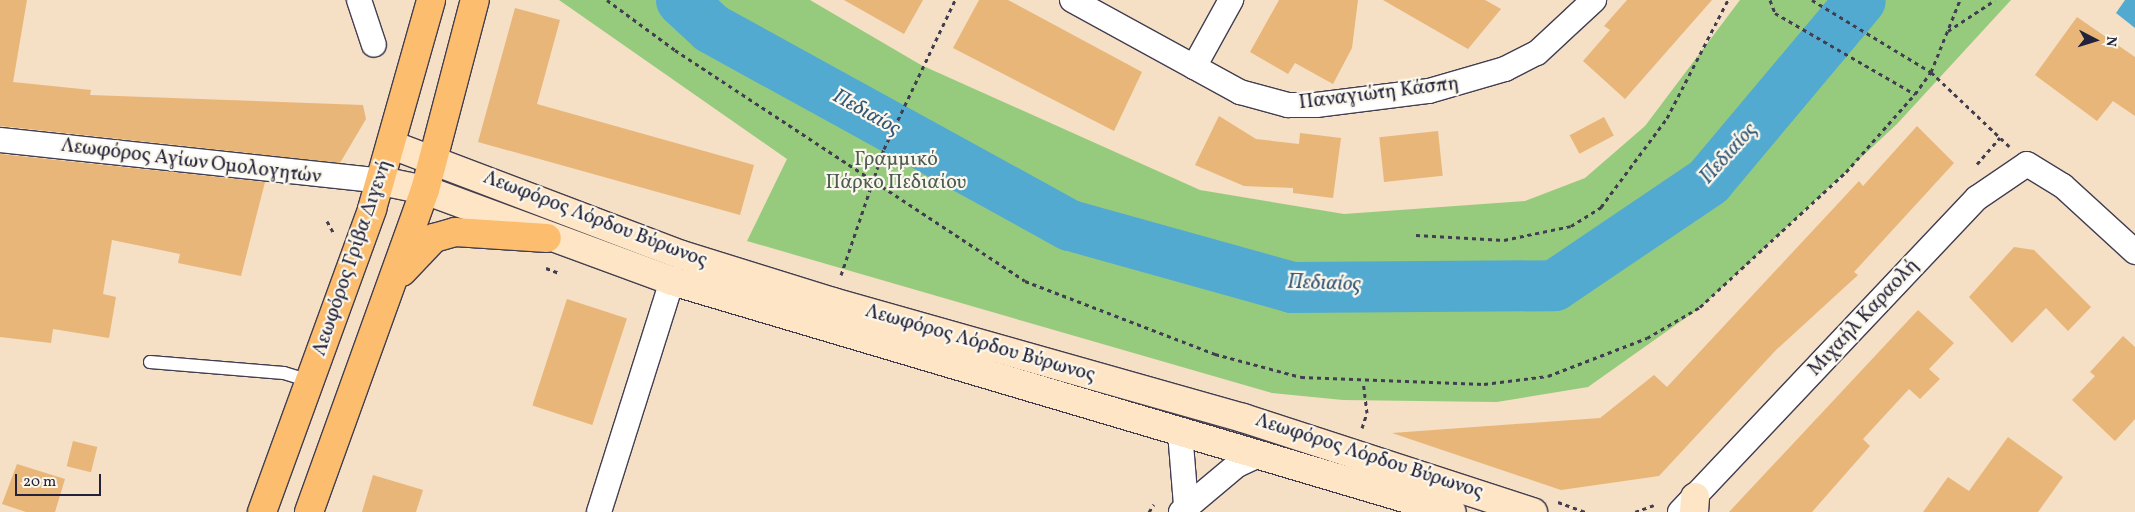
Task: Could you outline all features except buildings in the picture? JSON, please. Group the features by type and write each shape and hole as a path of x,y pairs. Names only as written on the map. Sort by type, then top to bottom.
{"main road":[{"name":"Λεωφόρος Γρίβα Διγενή","path":"262,512 381,181 431,0"},
{"path":"309,512 425,190 475,0"},
{"name":"Λεωφόρος Λόρδου Βύρωνος","path":"392,145 682,255 832,302 1243,418 1533,512"},
{"name":"Λεωφόρος Λόρδου Βύρωνος","path":"381,181 425,190 547,238 672,281 1452,512"},
{"path":"386,297 418,251 434,238 476,232 547,238"}],"street":[{"path":"359,0 374,45"},
{"name":"Παναγιώτη Κάσπη","path":"1072,0 1240,92 1288,105 1429,91 1470,83 1537,53 1594,0"},
{"path":"1194,67 1231,0"},
{"name":"Λεωφόρος Αγίων Ομολογητών","path":"0,140 381,181"},
{"path":"2027,164 2063,186 2135,252"},
{"name":"Μιχαήλ Καραολή","path":"1690,507 1977,198 2027,164"},
{"path":"599,512 672,281"},
{"path":"1180,432 1183,508"},
{"path":"1183,508 1237,465 1261,454"}],"lane":[{"path":"150,362 284,374 310,381"}],"path":[{"path":"607,0 872,181 1024,281 1215,354 1301,378 1364,382 1484,384 1548,376 1647,338 1700,307 1846,172 1915,94 1931,72 1960,0"},
{"path":"832,302 884,149 931,42 955,0"},
{"path":"1416,235 1504,240 1571,226 1601,207 1667,118 1728,0"},
{"path":"1770,0 1775,13 1915,94"},
{"path":"1812,0 1817,1 1931,72 2027,164"},
{"path":"1947,32 1995,0"},
{"path":"540,266 559,273"},
{"path":"1364,382 1367,413"}],"green space":[{"name":"Γραμμικό Πάρκο Πεδιαίου","path":"559,0 810,0 921,65 1200,190 1344,214 1525,201 1585,178 1645,126 1740,0 2011,0 1897,124 1701,307 1588,387 1497,402 1343,400 1272,393 747,241 787,159"}],"water":[{"path":"2125,0 2135,0 2135,28 2116,13"}],"waterway":[{"name":"Πεδιαίος","path":"681,0 711,28 1070,225 1292,287 1554,285 1708,181 1860,0"}]}
